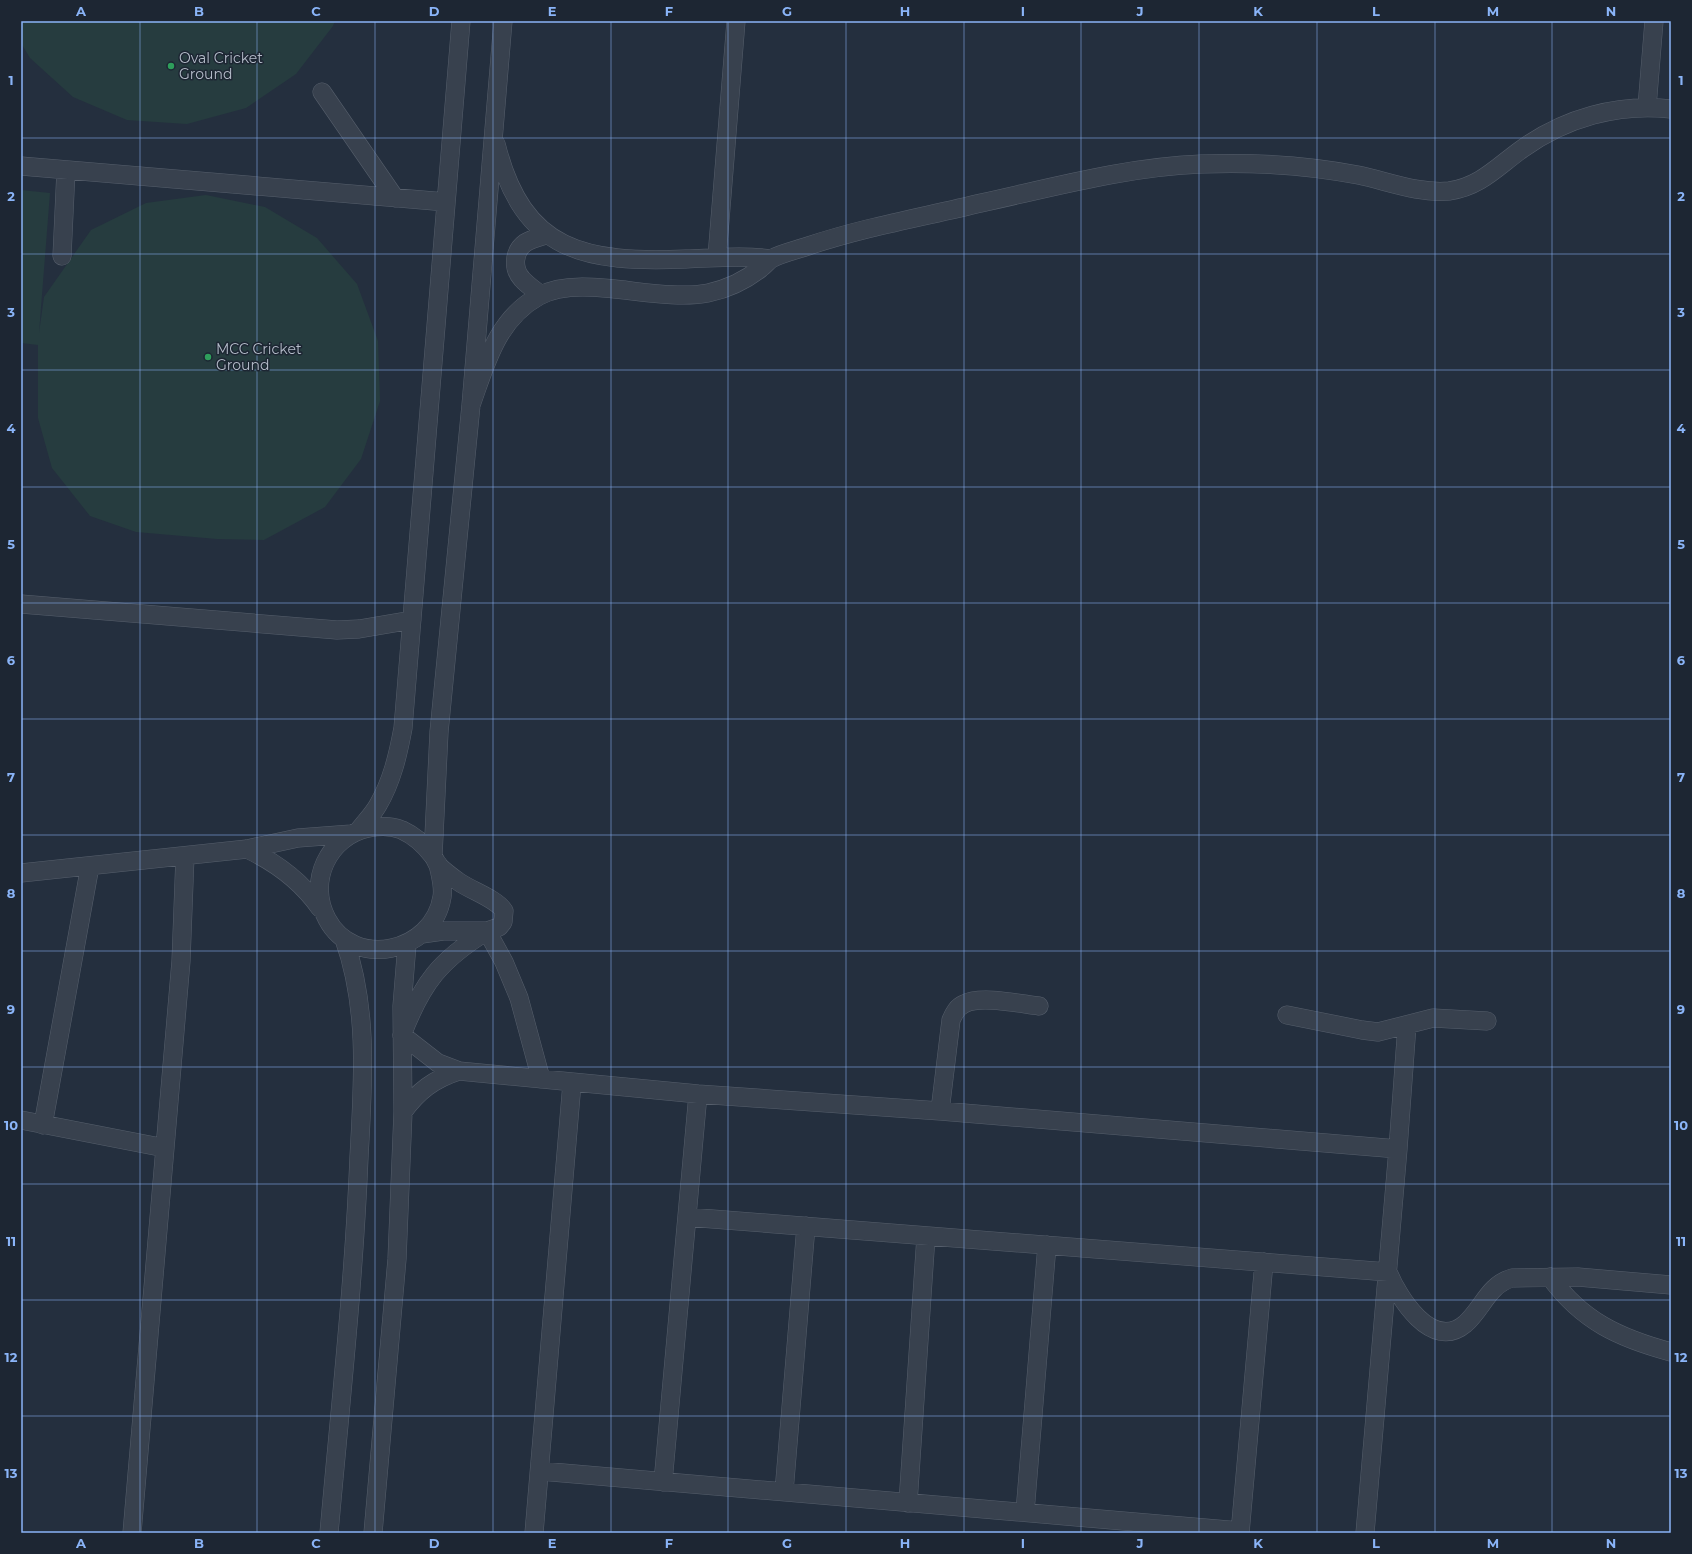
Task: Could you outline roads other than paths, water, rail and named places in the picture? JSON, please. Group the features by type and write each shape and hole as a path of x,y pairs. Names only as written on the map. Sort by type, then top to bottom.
{"street":[{"path":"322,909 318,888 322,866 334,848 355,832 378,807 390,782 398,755 403,728 461,21"},
{"path":"373,1533 397,1259 403,1112 402,1006 414,939 431,924 438,910 442,896 442,882 436,860 439,732 471,405 503,21"},
{"path":"717,258 736,21"},
{"path":"1647,107 1654,21"},
{"path":"322,92 395,198"},
{"path":"471,405 495,342 503,327 514,315 541,295 573,287 671,296 708,293 722,289 742,280 771,259 877,226 1099,177 1164,167 1230,163 1295,166 1359,176 1434,192 1449,191 1476,184 1535,140 1562,126 1606,112 1647,107 1671,109"},
{"path":"494,125 500,160 511,187 523,208 546,235 582,252 601,256 669,260 744,257 771,259"},
{"path":"21,166 446,202"},
{"path":"62,256 66,170"},
{"path":"541,295 522,279 517,272 515,264 516,255 526,242 546,235"},
{"path":"21,604 337,630 359,629 412,620"},
{"path":"21,873 247,849 298,838 355,832 380,826 401,830 419,840 436,860 468,888 501,906 504,917 503,922 499,927 487,931 464,946 443,964 430,980 412,1009 402,1035"},
{"path":"247,849 281,868 310,894 322,909 330,926 344,938 358,946 374,950 391,949 414,939 443,930 487,931"},
{"path":"132,1533 181,962 185,856"},
{"path":"43,1125 90,866"},
{"path":"487,931 504,962 519,998 541,1079"},
{"path":"329,1533 352,1281 361,1119 363,1037 361,1012 352,962 344,938"},
{"path":"940,1111 951,1020 958,1008 964,1004 978,1000 1039,1006"},
{"path":"1287,1015 1370,1031 1386,1031 1440,1018 1487,1021"},
{"path":"1365,1533 1388,1272 1407,1025"},
{"path":"402,1035 438,1063 459,1071 698,1094 940,1111 1398,1149"},
{"path":"403,1112 414,1097 427,1086 442,1077 459,1071"},
{"path":"534,1533 572,1083"},
{"path":"663,1482 698,1094"},
{"path":"21,1120 165,1148"},
{"path":"687,1217 1388,1272"},
{"path":"784,1492 806,1226"},
{"path":"908,1503 926,1236"},
{"path":"1025,1512 1047,1245"},
{"path":"540,1471 1025,1512 1240,1532 1264,1262"},
{"path":"1388,1272 1399,1295 1415,1316 1431,1328 1447,1331 1463,1325 1493,1288 1505,1280 1520,1277 1550,1277 1601,1279 1671,1285"},
{"path":"1550,1277 1570,1302 1596,1322 1625,1337 1671,1352"}],"place":[{"name":"Oval Cricket Ground","path":"171,66"},
{"name":"MCC Cricket Ground","path":"208,357"}]}
